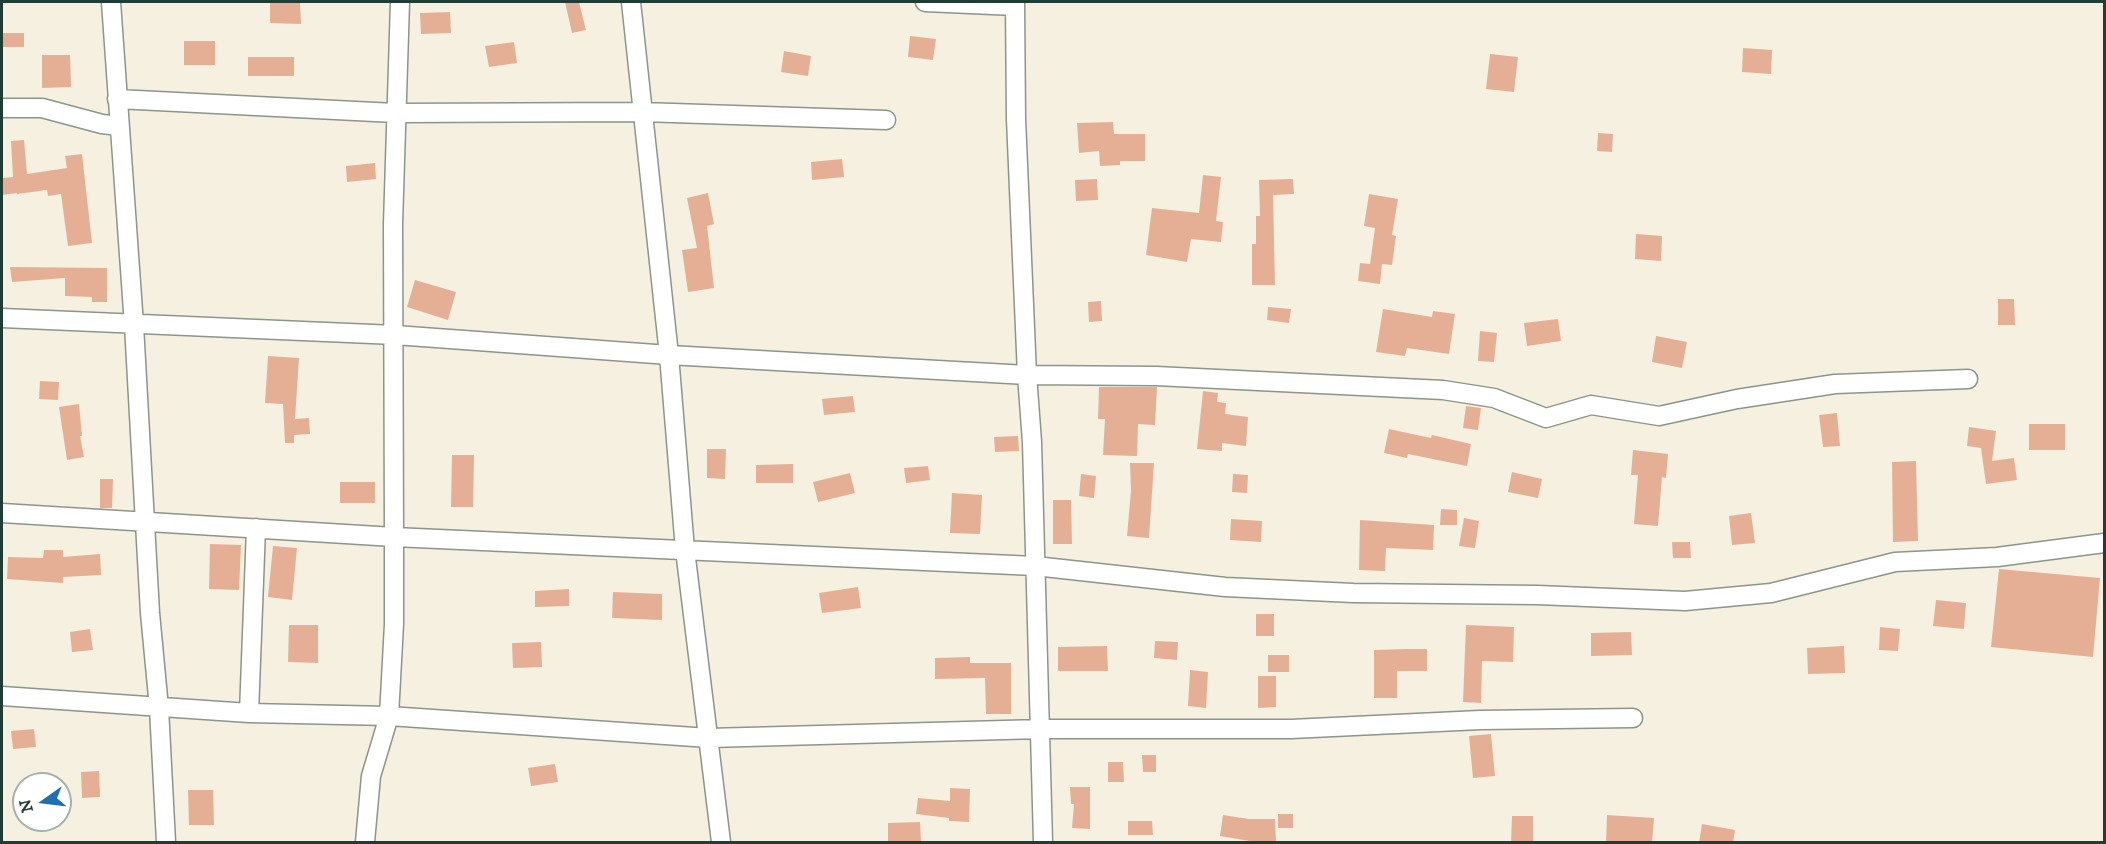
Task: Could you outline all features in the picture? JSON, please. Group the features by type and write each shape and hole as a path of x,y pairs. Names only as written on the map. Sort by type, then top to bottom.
{"street":[{"path":"111,2 134,325 144,523 159,708 166,843"},
{"path":"365,843 370,776 389,716 394,624 393,224 400,2"},
{"path":"631,2 669,355 685,550 721,843"},
{"path":"925,2 1015,4 1016,119 1032,442 1043,843"},
{"path":"117,99 395,113 642,112 886,120"},
{"path":"2,108 42,108 102,124 119,126"},
{"path":"2,318 395,335 669,355 1028,375 1155,376 1443,390 1494,398 1546,418 1591,405 1659,416 1737,399 1835,384 1968,379"},
{"path":"2,513 394,537 1035,566 1225,587 1353,593 1537,595 1685,601 1771,593 1895,562 1997,557 2104,543"},
{"path":"249,713 256,528"},
{"path":"2,696 249,713 389,716 709,738 1041,729 1291,729 1480,720 1633,718"}],"building":[{"path":"270,2 300,2 301,24 270,23"},
{"path":"565,2 579,2 586,30 572,33"},
{"path":"450,12 451,33 421,34 420,13"},
{"path":"2,33 24,33 24,47 2,47"},
{"path":"910,36 936,39 933,60 908,57"},
{"path":"184,41 215,41 215,65 184,65"},
{"path":"514,42 517,63 489,67 485,46"},
{"path":"1743,48 1772,50 1771,74 1742,72"},
{"path":"784,51 811,56 808,76 781,72"},
{"path":"1490,54 1518,57 1514,92 1486,89"},
{"path":"42,55 70,55 71,87 42,88"},
{"path":"248,57 294,57 294,76 248,76"},
{"path":"1113,122 1114,134 1145,134 1145,161 1120,161 1120,165 1100,166 1099,151 1079,153 1077,123"},
{"path":"1598,133 1613,134 1612,152 1597,151"},
{"path":"24,140 27,174 67,168 65,156 82,154 92,243 68,246 61,194 48,196 47,190 2,195 2,178 13,177 11,141"},
{"path":"842,159 844,177 812,180 811,162"},
{"path":"375,163 376,179 347,182 346,166"},
{"path":"1203,175 1221,177 1216,221 1223,222 1221,242 1191,239 1187,262 1146,255 1152,208 1199,213"},
{"path":"1097,179 1098,200 1076,201 1075,180"},
{"path":"1293,179 1294,194 1273,195 1275,285 1252,285 1252,244 1256,244 1256,216 1260,216 1259,180"},
{"path":"708,193 714,224 707,226 714,288 688,292 682,250 697,248 687,198"},
{"path":"1369,194 1398,199 1392,235 1396,236 1392,265 1382,264 1380,284 1358,281 1360,263 1370,264 1375,228 1364,226"},
{"path":"1636,234 1662,236 1661,261 1635,259"},
{"path":"10,267 107,268 107,302 92,302 92,297 65,296 65,278 12,282"},
{"path":"415,280 456,292 448,320 407,307"},
{"path":"1998,299 2014,299 2015,325 1998,325"},
{"path":"1101,301 1102,321 1089,322 1088,302"},
{"path":"1268,307 1291,309 1289,323 1267,320"},
{"path":"1383,309 1432,317 1433,311 1455,314 1449,354 1407,348 1405,356 1376,352"},
{"path":"1558,319 1561,341 1527,346 1524,323"},
{"path":"1480,331 1497,333 1494,362 1478,361"},
{"path":"1656,336 1687,342 1682,368 1652,362"},
{"path":"268,356 299,358 295,419 309,418 310,434 294,435 294,443 285,443 283,404 265,403"},
{"path":"40,381 59,382 58,400 39,399"},
{"path":"1099,387 1157,387 1155,425 1138,424 1137,456 1103,455 1105,419 1098,419"},
{"path":"1203,391 1218,393 1217,402 1226,403 1225,414 1248,417 1246,446 1222,443 1222,451 1197,449"},
{"path":"853,396 855,412 824,415 822,399"},
{"path":"79,404 82,436 80,436 84,457 67,460 59,407"},
{"path":"1466,406 1481,408 1478,430 1463,428"},
{"path":"1837,413 1840,446 1823,447 1819,415"},
{"path":"2029,424 2065,424 2065,450 2029,450"},
{"path":"1969,427 1996,431 1992,461 2014,458 2017,480 1986,484 1981,448 1967,446"},
{"path":"1389,429 1431,438 1432,435 1471,444 1467,466 1408,454 1407,458 1384,453"},
{"path":"1018,436 1019,451 995,452 994,437"},
{"path":"707,449 726,449 725,479 707,478"},
{"path":"1633,450 1668,454 1666,478 1662,477 1658,526 1634,524 1638,475 1631,475"},
{"path":"452,455 474,455 473,507 451,507"},
{"path":"1916,461 1918,541 1893,542 1892,462"},
{"path":"1130,463 1154,463 1149,538 1127,536 1131,491"},
{"path":"793,464 793,483 756,483 756,465"},
{"path":"928,466 930,480 906,483 904,468"},
{"path":"1512,472 1542,479 1538,498 1508,492"},
{"path":"850,473 855,493 818,502 813,482"},
{"path":"1081,474 1096,476 1094,498 1079,496"},
{"path":"1233,474 1248,475 1247,493 1232,492"},
{"path":"100,479 113,479 112,508 100,508"},
{"path":"340,482 375,482 375,503 340,503"},
{"path":"952,493 982,495 980,534 950,533"},
{"path":"1053,500 1071,500 1072,544 1053,544"},
{"path":"1441,509 1457,510 1457,525 1440,525"},
{"path":"1751,513 1755,543 1732,545 1729,516"},
{"path":"1464,518 1479,521 1475,548 1459,546"},
{"path":"1231,519 1262,521 1261,542 1230,540"},
{"path":"1360,520 1434,525 1433,550 1386,548 1385,571 1359,570"},
{"path":"1672,542 1690,542 1691,558 1673,558"},
{"path":"210,544 241,545 239,590 209,589"},
{"path":"273,546 297,548 292,600 268,597"},
{"path":"44,550 63,550 63,557 100,554 101,575 63,577 63,583 7,579 8,557 43,558"},
{"path":"1999,569 2100,578 2093,657 1991,647"},
{"path":"858,587 861,608 822,613 819,593"},
{"path":"569,589 569,606 535,607 535,591"},
{"path":"613,592 662,594 662,620 612,618"},
{"path":"1936,600 1966,603 1964,629 1933,626"},
{"path":"1256,614 1274,614 1274,636 1256,636"},
{"path":"289,625 318,625 318,663 288,662"},
{"path":"1466,625 1514,627 1513,662 1482,661 1481,703 1463,702"},
{"path":"1880,627 1900,629 1898,651 1879,650"},
{"path":"90,629 93,650 72,652 70,632"},
{"path":"1631,632 1632,655 1591,656 1591,633"},
{"path":"1155,641 1178,642 1177,660 1154,658"},
{"path":"541,642 542,667 513,668 512,643"},
{"path":"1107,646 1108,671 1058,671 1058,647"},
{"path":"1844,646 1845,673 1808,674 1807,648"},
{"path":"1427,649 1427,671 1397,671 1397,698 1374,698 1374,650"},
{"path":"1268,655 1289,655 1289,672 1268,672"},
{"path":"970,657 970,663 1011,663 1011,714 986,714 985,678 935,679 935,658"},
{"path":"1190,670 1208,672 1206,708 1188,706"},
{"path":"1258,676 1276,676 1276,707 1258,708"},
{"path":"34,729 36,747 13,749 11,731"},
{"path":"1491,734 1495,776 1473,778 1469,736"},
{"path":"1142,755 1156,755 1156,772 1143,772"},
{"path":"1108,762 1123,762 1124,782 1108,782"},
{"path":"555,764 558,782 531,786 528,768"},
{"path":"99,771 100,797 82,798 81,772"},
{"path":"1070,787 1090,787 1090,829 1072,828 1074,804 1071,804"},
{"path":"950,788 970,789 969,822 949,821 949,818 916,814 918,798 950,801"},
{"path":"188,790 213,790 214,825 189,825"},
{"path":"1278,814 1293,814 1293,828 1278,828"},
{"path":"1223,815 1249,819 1275,819 1276,843 1220,836"},
{"path":"1607,815 1654,818 1652,843 1606,843"},
{"path":"1512,816 1533,816 1533,843 1511,843"},
{"path":"1128,821 1152,821 1153,835 1128,835"},
{"path":"920,822 921,842 888,843 888,823"},
{"path":"1702,824 1735,830 1733,843 1699,843"}]}
